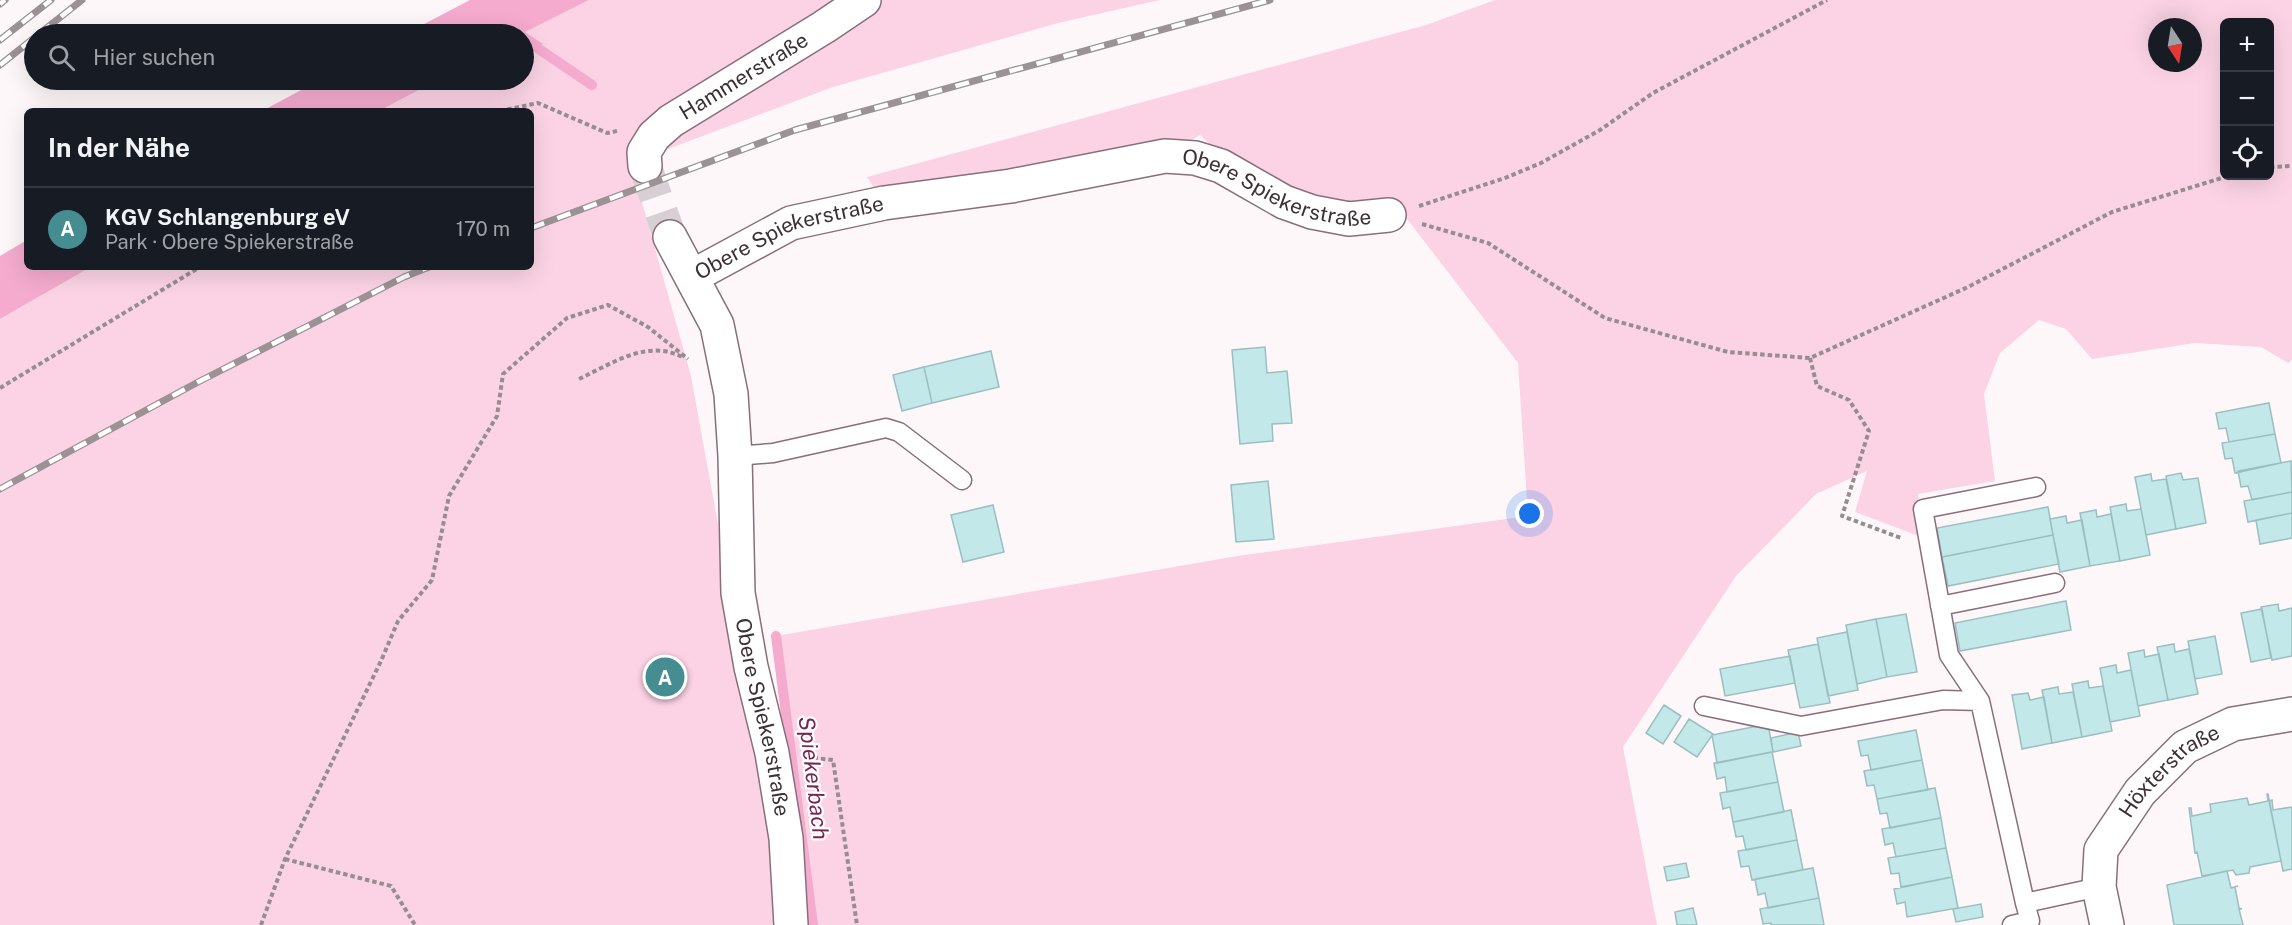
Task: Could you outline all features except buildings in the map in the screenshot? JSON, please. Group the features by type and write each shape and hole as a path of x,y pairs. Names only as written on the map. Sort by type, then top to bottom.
{"street":[{"name":"Hammerstraße","path":"645,166 644,152 654,136 671,121 864,0"},
{"name":"Obere Spiekerstraße","path":"791,925 786,838 772,753 751,667 738,593 735,456 730,394 717,325 693,276 791,224 884,203 1011,186 1165,156 1195,158 1221,166 1284,202 1312,212 1349,219 1389,215"},
{"path":"670,237 693,276"},
{"name":"Höxterstraße","path":"2107,925 2099,887 2102,850 2140,792 2185,747 2233,724 2292,714"}],"lane":[{"path":"735,456 773,453 886,428 899,432 962,480"},
{"path":"2012,925 2030,921 1980,701 1949,655 1923,510 2037,487"},
{"path":"1940,606 2055,583"},
{"path":"1704,706 1801,726 1943,700 1980,701"},
{"path":"2025,903 2099,887"}],"path":[{"path":"1389,215 1505,178 1541,163 1600,130 1653,93 1827,0"},
{"path":"514,108 538,103 607,133 618,131"},
{"path":"2274,167 2292,166"},
{"path":"1389,215 1488,243 1605,318 1728,352 1810,358 1968,286 2112,212 2220,179"},
{"path":"0,388 195,270"},
{"path":"261,925 285,859 398,621 432,580 449,496 497,416 503,374 567,318 608,305 648,327"},
{"path":"579,379 636,352 670,351 693,363"},
{"path":"1810,358 1817,386 1849,400 1869,431 1842,516 1905,540"},
{"path":"772,753 833,760 857,925"},
{"path":"285,859 391,886 415,925"}],"shaded area":[{"path":"470,0 589,0 534,28 534,24 424,24"},
{"path":"589,0 1160,0 1058,23 833,87 631,163 691,376 791,925 0,925 0,319 86,270 534,270 534,108 385,108 419,90 534,90 534,27"},
{"path":"1495,0 2292,0 2292,360 2288,363 2261,347 2195,343 2092,359 2066,329 2039,320 2000,353 1984,394 1995,481 1918,494 1924,538 1855,512 1867,471 1816,494 1736,576 1623,747 1657,925 813,925 776,636 1237,556 1528,516 1518,363 1394,202 1349,206 1313,202 1214,148 1200,135 1165,156 884,203 867,177 1426,25"},
{"path":"534,38 543,44 534,49"},
{"path":"301,90 419,90 385,108 268,108"},
{"path":"24,242 24,270 86,270 0,319 0,256"}],"waterway":[{"name":"Spiekerbach","path":"534,46 592,85"},
{"name":"Spiekerbach","path":"776,636 813,925"}],"tunnel":[{"path":"645,166 670,237"}],"railway":[{"path":"0,4 5,0"},
{"path":"0,40 51,0"},
{"path":"52,24 82,0"},
{"path":"534,227 795,130 1270,0"},
{"path":"0,65 24,46"},
{"path":"0,489 200,381 422,270"}],"place":[{"name":"KGV Schlangenburg eV","path":"665,677"}]}
